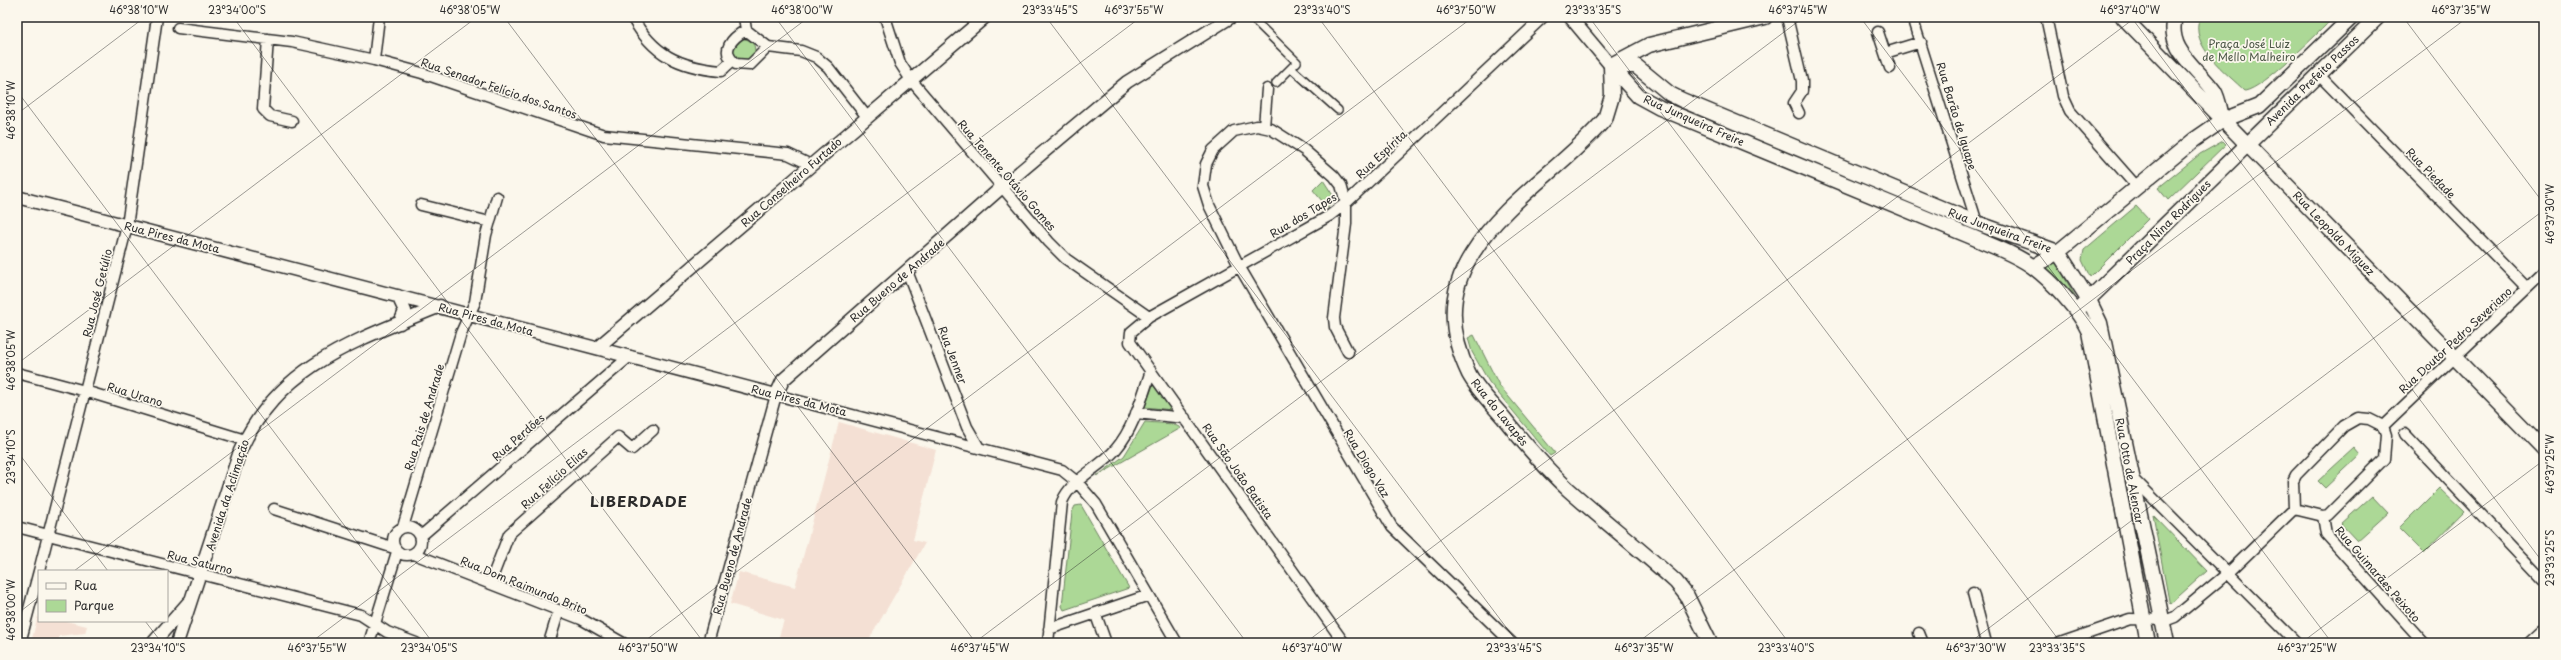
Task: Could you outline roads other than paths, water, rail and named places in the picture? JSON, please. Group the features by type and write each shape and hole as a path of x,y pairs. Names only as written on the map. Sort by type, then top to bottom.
{"main road":[{"path":"1611,66 1649,45 1765,17"},
{"name":"Rua Leopoldo Miguez","path":"2123,17 2544,449"},
{"path":"2033,267 2058,252 2223,120 2215,92 2178,48 2174,36 2175,17"},
{"name":"Avenida Prefeito Passos","path":"2223,120 2242,114 2259,106 2352,17"},
{"name":"Avenida Prefeito Passos","path":"2247,144 2378,17"},
{"path":"2164,59 2178,48"},
{"name":"Rua Junqueira Freire","path":"1611,66 1639,67 1670,94 1977,223 2058,252 2089,300"},
{"name":"Rua Junqueira Freire","path":"1611,66 1638,96 1775,156 1972,237 2033,267 2077,310"},
{"name":"Rua do Lavapés","path":"1611,66 1612,96 1605,119 1493,226 1462,271 1454,293 1457,340 1470,375 1508,424 1568,489 1676,582 1690,602 1710,643"},
{"path":"1775,156 1781,141"},
{"name":"Praça Nina Rodrigues","path":"2077,310 2089,300 2247,144"},
{"name":"Rua Otto de Alencar","path":"2089,300 2103,335 2166,643"},
{"name":"Rua Otto de Alencar","path":"2077,310 2089,332 2148,643"}],"street":[{"name":"Rua José Getúlio","path":"39,570 127,226 157,17"},
{"path":"374,60 379,17"},
{"path":"632,17 650,42 664,55 681,64 721,71 732,61"},
{"path":"744,17 746,30 768,47 801,51 816,57 828,68 867,117"},
{"name":"Rua Tenente Otávio Gomes","path":"885,17 900,63 911,80 1002,188 1061,255 1149,317"},
{"name":"Rua Conselheiro Furtado","path":"597,348 985,17"},
{"name":"Rua Bueno de Andrade","path":"708,643 776,395 783,380 1002,188 1127,82 1231,17"},
{"path":"1251,17 1296,62 1276,84"},
{"name":"Rua Espírita","path":"1346,203 1543,17"},
{"path":"1570,17 1611,66"},
{"path":"1787,17 1802,81 1802,91 1794,103 1799,114"},
{"name":"Rua Barão de Iguape","path":"1912,17 1977,223"},
{"path":"2046,17 2063,96 2070,110 2137,188"},
{"name":"Rua Senador Felício dos Santos","path":"178,28 292,42 374,60 422,73 604,135 788,154 811,164"},
{"path":"746,30 730,41 728,51 732,61 741,66 750,65 768,47"},
{"path":"1878,32 1890,68"},
{"path":"268,39 263,109 270,116 292,121"},
{"path":"1885,54 1921,42"},
{"path":"1290,68 1338,110"},
{"name":"Rua Piedade","path":"2318,74 2527,288"},
{"path":"1264,127 1267,89"},
{"name":"Rua dos Tapes","path":"1246,127 1264,127 1283,135 1299,146 1334,176 1341,185 1346,203 1329,216 1239,266 1209,205 1203,186 1203,176 1213,150 1222,139 1234,131 1246,127"},
{"name":"Rua Pires da Mota","path":"17,197 1053,466 1077,482 1096,504 1177,643"},
{"name":"Rua Pais de Andrade","path":"404,527 461,333 470,314 497,197"},
{"path":"1346,203 1346,224 1334,318 1335,327 1348,352"},
{"path":"421,205 490,222"},
{"path":"1149,317 1239,266"},
{"name":"Rua Diogo Vaz","path":"1239,266 1392,527 1512,643"},
{"name":"Rua Jenner","path":"907,271 967,427 978,446"},
{"name":"Rua Doutor Pedro Severiano","path":"2383,426 2454,356 2544,272"},
{"path":"398,296 405,311 400,323"},
{"name":"Avenida da Aclimação","path":"178,643 244,440 268,404 290,381 312,364 440,306"},
{"name":"Rua São João Batista","path":"1149,317 1137,326 1130,336 1130,342 1344,643"},
{"name":"Rua Perdões","path":"421,536 630,356"},
{"path":"1048,643 1062,502 1068,491 1116,449 1127,434 1151,371"},
{"name":"Rua Urano","path":"17,373 85,391 244,440"},
{"path":"1136,413 1184,418"},
{"path":"2060,643 2119,622 2143,618 2162,620 2175,618 2228,573 2294,509 2293,480 2296,475 2344,426 2358,418 2369,419 2383,426 2386,446 2382,463 2332,511 2323,516 2294,509"},
{"path":"954,440 967,427"},
{"name":"Rua Felício Elias","path":"490,583 509,534 618,437 632,449 653,430"},
{"path":"2405,434 2544,581"},
{"path":"2131,476 2297,643"},
{"path":"274,509 395,550 407,556 414,554 421,546 421,536 414,528 404,527 395,535 395,550 369,643"},
{"name":"Rua Guimarães Peixoto","path":"2323,516 2326,534 2424,643"},
{"name":"Rua Saturno","path":"17,527 361,615 386,632 416,643"},
{"name":"Rua Dom Raimundo Brito","path":"414,554 581,619 623,643"},
{"name":"Rua José Getúlio","path":"20,643 38,575"},
{"path":"1973,593 1986,643"},
{"path":"1049,629 1096,615 1149,595"},
{"path":"153,643 193,597"},
{"path":"548,643 559,610"},
{"path":"1096,615 1106,643"},
{"path":"2530,643 2544,630"},
{"path":"1919,633 1923,643"}],"district":[{"name":"LIBERDADE","path":"639,500"}],"park label":[{"name":"Praça José Luiz de Mello Malheiro","path":"2249,49"}]}
